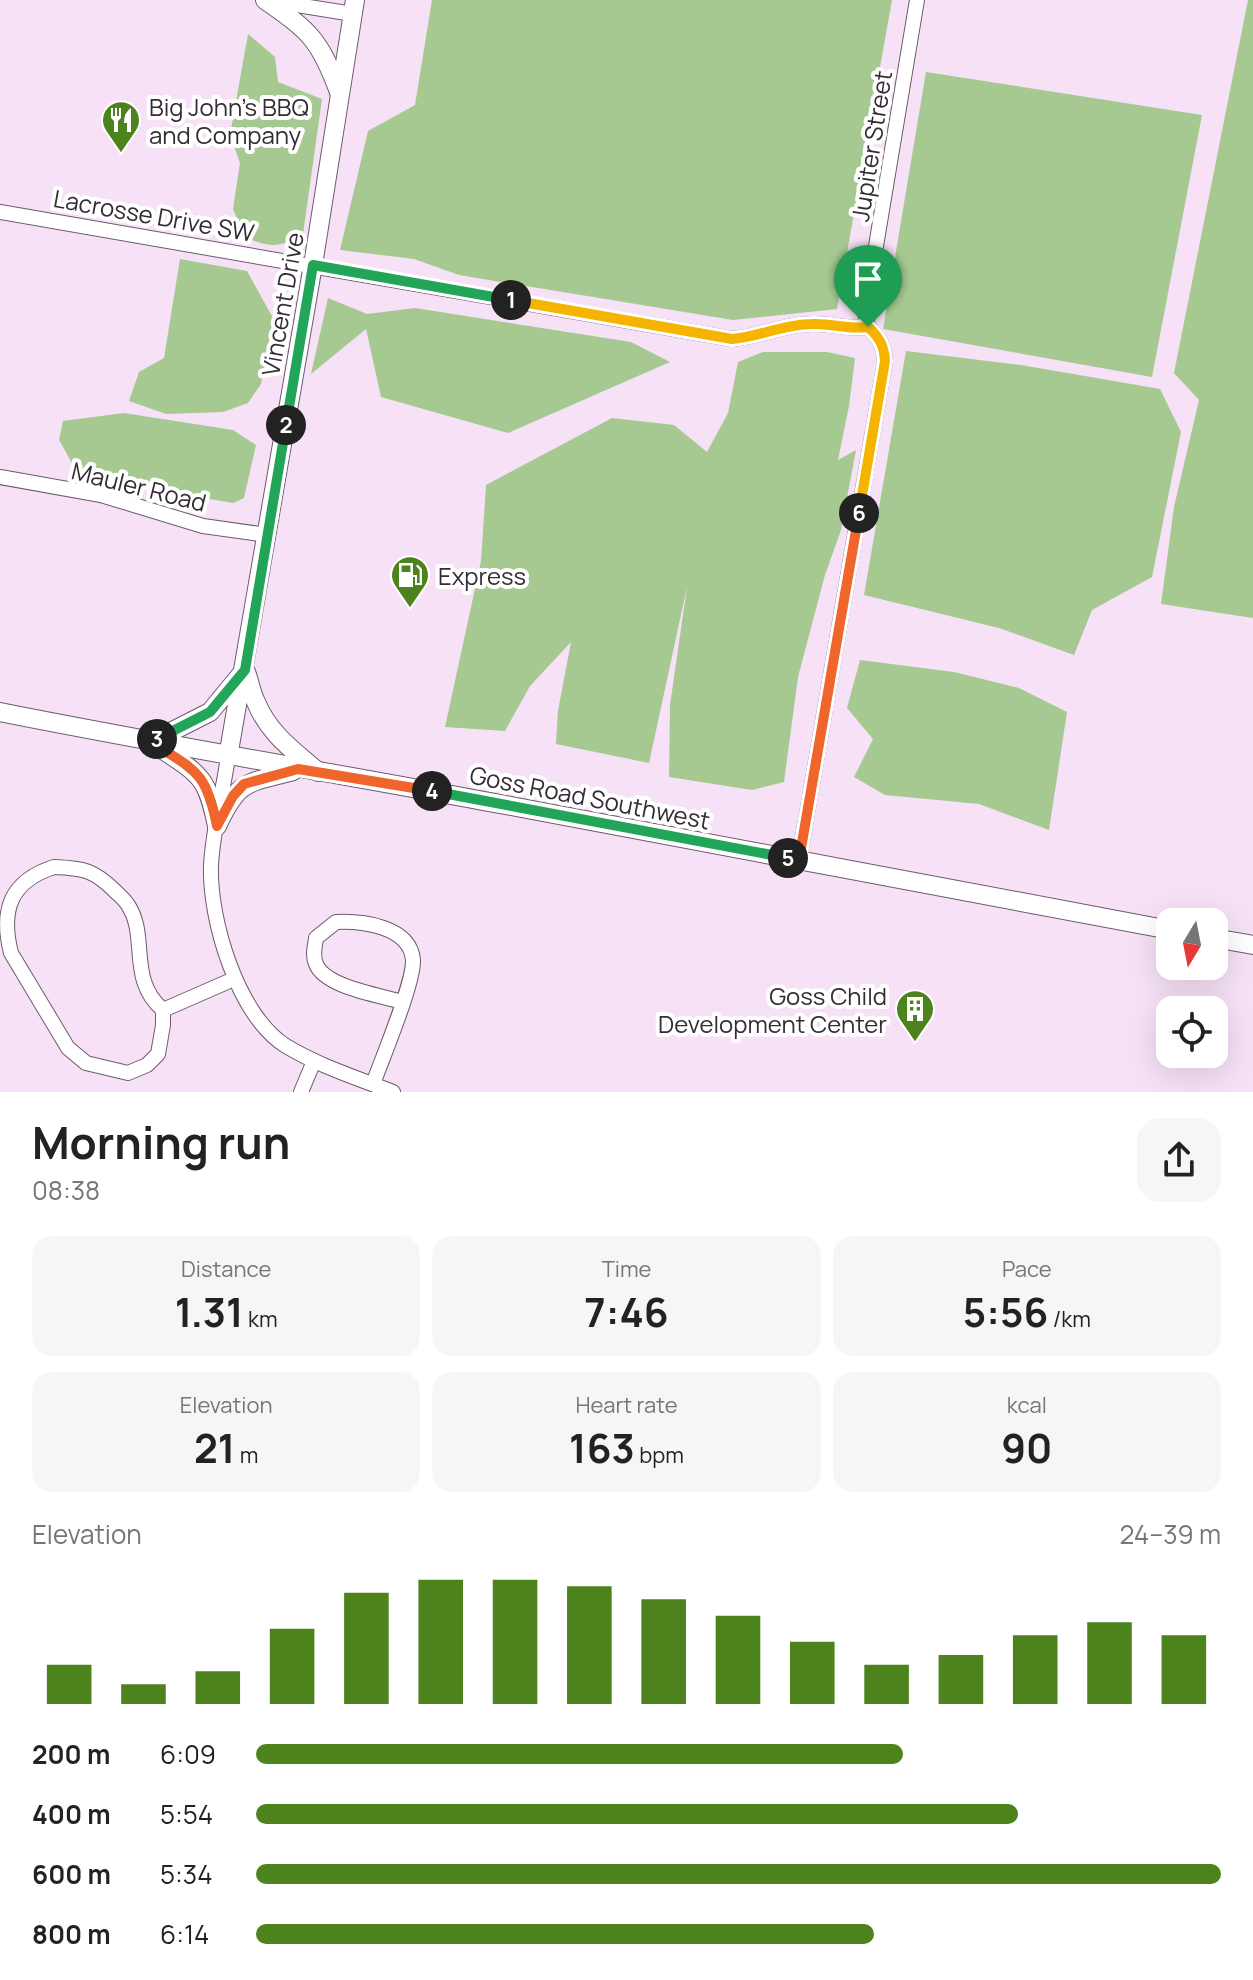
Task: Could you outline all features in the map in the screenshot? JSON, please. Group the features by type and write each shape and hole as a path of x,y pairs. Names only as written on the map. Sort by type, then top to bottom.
{"street":[{"path":"266,0 354,7"},
{"path":"266,0 311,36 325,55 339,93"},
{"name":"Jupiter Street","path":"799,860 885,361 879,337 868,327 865,312 917,0"},
{"name":"Vincent Drive","path":"228,757 354,7"},
{"name":"Lacrosse Drive SW","path":"0,212 732,339 790,326 868,327"},
{"name":"Mauler Road","path":"0,477 101,495 203,526 267,535"},
{"path":"217,826 203,778 151,742 210,712 245,670"},
{"path":"245,670 255,701 267,724 287,747 321,774"},
{"name":"Goss Road Southwest","path":"0,712 228,757 411,788 1156,927"},
{"path":"228,757 211,865 213,893 234,979 259,1019 283,1044 314,1061 393,1092"},
{"path":"217,826 233,796 244,784 298,769"},
{"path":"54,867 77,868 99,874 129,906 137,934 140,972 153,1002 163,1010 158,1054 147,1065 128,1073 86,1063 68,1048 11,953 3,921 8,900 34,874 54,867"},
{"path":"373,1084 402,1002 413,959 406,942 390,930 336,922 316,938 313,954 316,966 326,977 347,987 402,1002"},
{"path":"1228,941 1253,945"},
{"path":"163,1010 234,979"},
{"path":"301,1092 314,1061"}],"green space":[{"path":"432,0 892,0 837,309 733,320 459,275 414,259 340,250 368,131 415,105"},
{"path":"1248,0 1253,0 1253,618 1161,604 1174,507 1199,400 1174,373"},
{"path":"248,34 275,57 278,82 322,99 303,234 281,244 268,245 245,237 233,209 240,163 230,135"},
{"path":"926,72 1202,115 1152,377 883,329"},
{"path":"180,259 247,271 273,318 261,384 248,403 223,412 166,414 129,401 139,372 164,358"},
{"path":"328,298 367,314 415,308 631,342 670,362 508,433 381,397 366,329 311,374"},
{"path":"906,351 1021,365 1160,389 1181,432 1152,577 1092,610 1074,655 999,628 864,595"},
{"path":"763,352 827,352 855,358 838,460 856,450 841,530 825,575 798,677 784,782 752,790 669,777 670,705 687,587 649,763 556,744 558,711 571,642 530,686 505,731 445,727 481,561 486,485 612,418 674,425 707,452 728,413 738,362"},
{"path":"124,413 233,430 256,445 244,498 233,503 80,477 59,440 63,421"},
{"path":"860,660 954,672 1019,688 1067,712 1049,830 979,804 885,795 854,777 873,739 847,708"}],"place":[{"name":"Big John’s BBQ and Company","path":"121,154"},
{"name":"Express","path":"410,609"},
{"name":"Goss Child Development Center","path":"915,1043"}],"route":[{"path":"313,265 732,339 790,326 868,327 879,337 885,361 799,860 298,769 244,784 233,796 217,826 203,778 151,742 210,712 245,670 313,265"}]}
